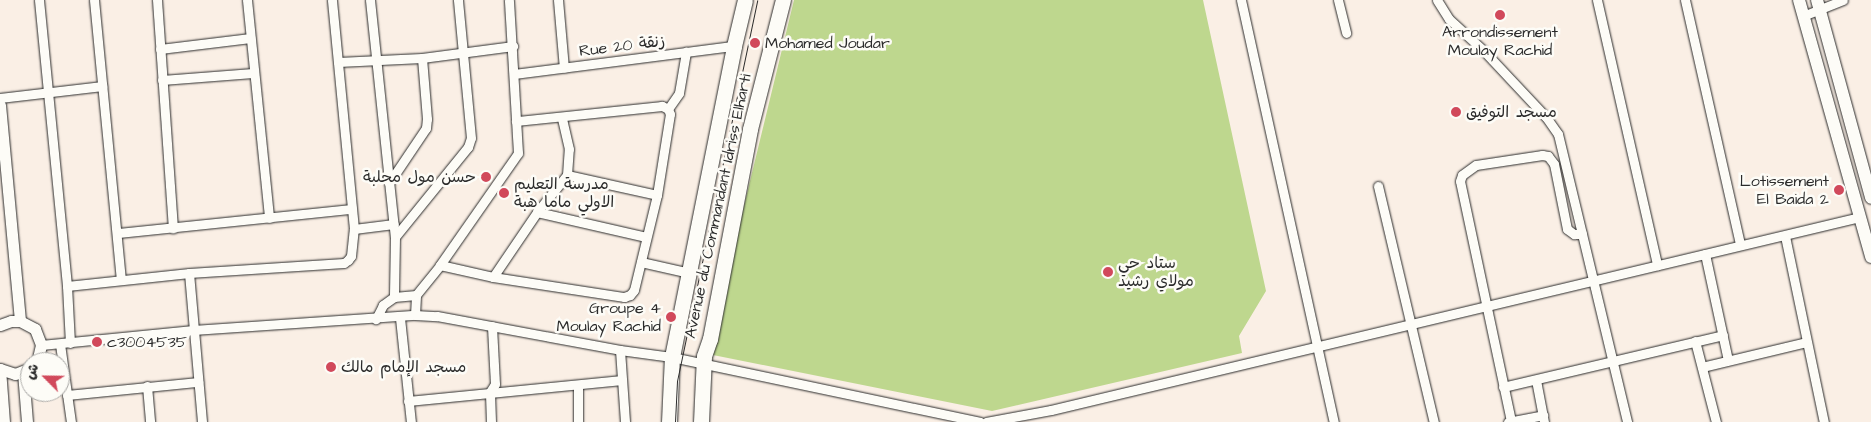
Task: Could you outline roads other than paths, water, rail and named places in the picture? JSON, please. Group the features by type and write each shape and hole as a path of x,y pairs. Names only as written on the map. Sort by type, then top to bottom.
{"main road":[{"name":"Avenue du Commandant Idriss Elharti","path":"670,422 672,357 734,46 745,0"},
{"name":"Avenue du Commandant Idriss Elharti","path":"701,422 704,365 750,129 783,0"},
{"path":"1800,0 1871,258"},
{"path":"1818,5 1871,195"}],"street":[{"path":"39,0 67,286 70,344"},
{"path":"94,0 118,233 121,280"},
{"path":"157,0 174,228"},
{"path":"247,0 269,218"},
{"path":"67,286 190,273 344,263 351,256 354,229 332,0"},
{"path":"370,0 394,224 394,296"},
{"path":"395,237 468,147 471,128 458,0"},
{"path":"416,315 416,295 513,164 518,153 509,0"},
{"path":"558,0 564,68"},
{"path":"1241,0 1334,422"},
{"path":"1338,0 1346,33"},
{"path":"1437,0 1449,19 1483,50 1554,125 1558,134 1628,422"},
{"path":"1597,0 1657,265"},
{"path":"1685,0 1740,245"},
{"path":"1803,16 1818,5 1843,0"},
{"path":"160,48 250,38"},
{"path":"338,62 422,58 512,46"},
{"name":"Rue 20 زنقة","path":"514,74 734,46"},
{"path":"668,109 679,93 686,52"},
{"path":"389,183 426,128 427,119 422,58"},
{"path":"162,80 253,73"},
{"path":"0,98 102,86"},
{"path":"0,105 20,321"},
{"path":"440,265 493,277 624,297 630,295 634,290 657,195 670,114 668,109 662,106 562,118 516,121"},
{"path":"493,277 537,212 567,175 569,149 562,118"},
{"path":"1536,380 1543,418 1509,422 1504,387 1460,181 1466,170 1476,165 1542,154 1548,156 1554,164 1567,229 1574,234 1582,234"},
{"path":"567,175 657,195"},
{"path":"1378,186 1434,422"},
{"path":"118,233 352,209"},
{"path":"537,212 646,237"},
{"path":"986,422 1052,410 1485,305 1860,217"},
{"path":"354,229 394,224"},
{"path":"1785,236 1824,422"},
{"path":"1705,254 1728,360"},
{"path":"640,262 690,273"},
{"path":"190,273 193,330 202,422"},
{"path":"376,319 383,305 394,296 416,295"},
{"path":"41,345 70,344 193,330 400,318 416,315 437,316 620,350 672,357 980,422"},
{"path":"400,318 411,422"},
{"path":"0,325 11,321 20,321 35,330 41,345 39,352"},
{"path":"491,422 490,392 495,384 492,326"},
{"path":"1504,387 1722,335"},
{"path":"1695,341 1716,422"},
{"path":"1702,367 1806,342"},
{"path":"60,344 61,352"},
{"path":"620,350 625,422"},
{"path":"4,422 0,369 15,374 20,372"},
{"path":"408,402 490,392 622,380"},
{"path":"70,394 198,382"},
{"path":"578,385 578,422"},
{"path":"147,386 150,422"},
{"path":"27,402 27,422"},
{"path":"68,402 71,422"}],"tram line":[{"path":"675,422 677,381 757,0"}],"place":[{"name":"Arrondissement Moulay Rachid","path":"1500,15"},
{"name":"Mohamed Joudar","path":"755,43"},
{"name":"مسجد التوفيق","path":"1456,112"},
{"name":"حسن مول محلبة","path":"486,177"},
{"name":"Lotissement El Baida 2","path":"1839,190"},
{"name":"مدرسة التعليم الاولي ماما هبة","path":"504,193"},
{"name":"ستاد حي مولاي رشيد","path":"1108,272"},
{"name":"Groupe 4 Moulay Rachid","path":"671,317"},
{"name":"c3004535","path":"97,342"},
{"name":"مسجد الإمام مالك","path":"331,367"}]}
